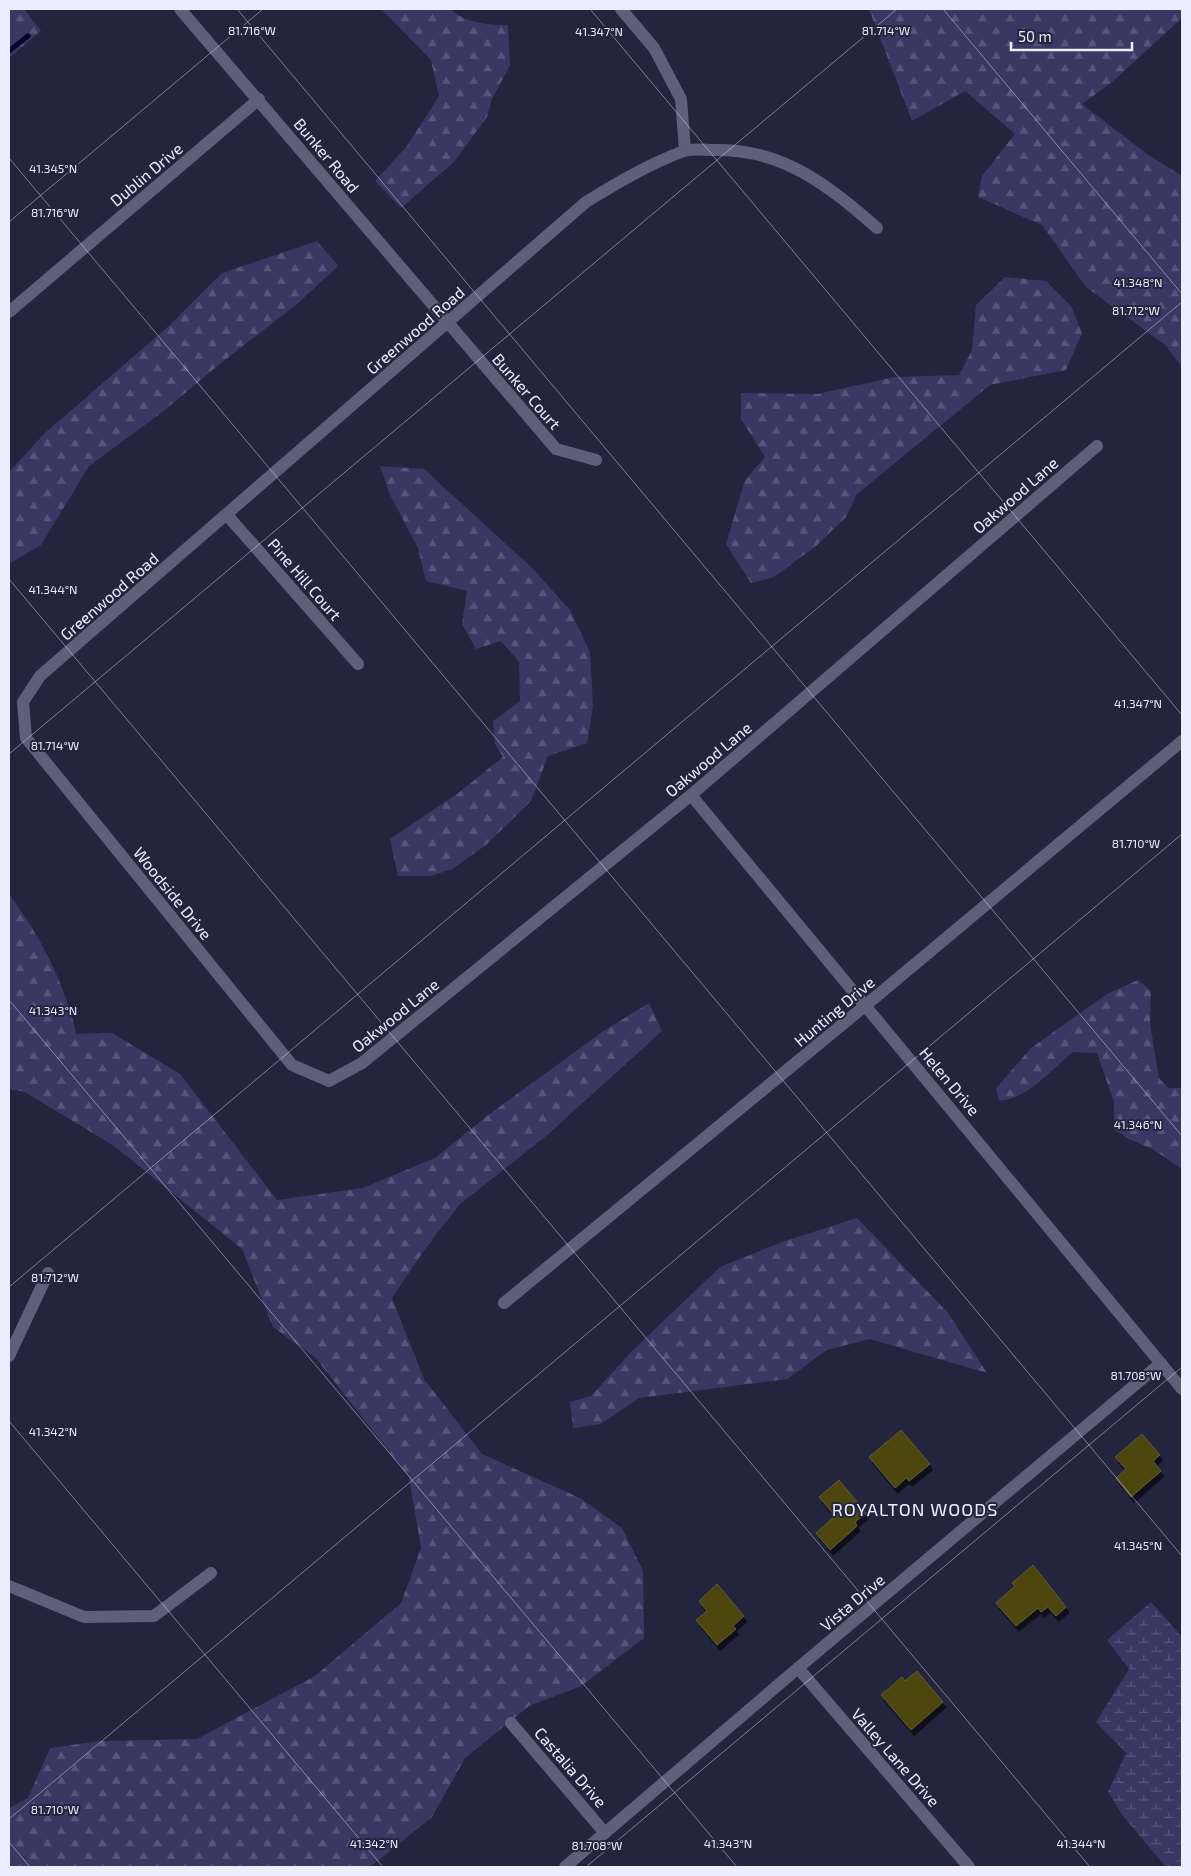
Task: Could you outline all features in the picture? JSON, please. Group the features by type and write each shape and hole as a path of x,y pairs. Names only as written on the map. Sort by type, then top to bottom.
{"street":[{"name":"Bunker Road","path":"180,9 259,99 447,323"},
{"path":"621,9 654,48 681,99 686,150"},
{"name":"Dublin Drive","path":"9,312 259,99"},
{"name":"Greenwood Road","path":"23,702 40,676 586,202 624,179 686,150 738,149 789,164 834,191 877,228"},
{"name":"Bunker Court","path":"447,323 556,449 596,460"},
{"name":"Oakwood Lane","path":"329,1080 362,1063 692,795 1097,446"},
{"name":"Pine Hill Court","path":"227,515 358,664"},
{"name":"Woodside Drive","path":"23,702 26,738 292,1065 329,1080"},
{"name":"Hunting Drive","path":"504,1303 866,1005 1182,741"},
{"name":"Helen Drive","path":"692,795 1182,1389"},
{"path":"9,1356 48,1273"},
{"name":"Vista Drive","path":"565,1867 798,1668 1161,1363"},
{"path":"9,1586 84,1617 154,1616 211,1573"},
{"name":"Valley Lane Drive","path":"798,1668 970,1867"},
{"name":"Castalia Drive","path":"511,1723 605,1833"}],"green space":[{"path":"9,9 24,9 41,31 9,58"},
{"path":"381,9 450,9 470,20 485,24 508,25 510,65 492,99 487,117 454,162 401,208 375,181 407,146 439,96 431,60"},
{"path":"869,9 1182,9 1182,18 1111,83 1082,104 1147,154 1182,176 1182,366 1165,345 1086,287 1042,225 978,197 982,176 1015,134 965,91 912,121"},
{"path":"317,241 338,266 297,304 161,413 89,466 41,545 9,564 9,472 45,433 170,325 222,273"},
{"path":"1005,277 1046,281 1071,306 1082,333 1066,370 990,385 857,494 846,517 816,546 774,577 751,583 726,544 745,480 765,457 741,419 741,393 817,394 895,377 959,375 972,350 976,305"},
{"path":"380,466 424,469 532,568 570,610 590,652 593,706 587,743 548,756 531,801 486,845 452,869 431,876 398,876 390,839 457,794 503,757 495,744 493,721 520,701 519,662 501,641 476,649 462,624 467,591 426,581 418,548 390,495"},
{"path":"9,894 30,925 50,961 66,998 76,1034 112,1033 180,1074 277,1200 363,1188 435,1158 487,1116 602,1032 649,1003 662,1031 546,1136 459,1205 425,1249 392,1298 424,1379 482,1454 580,1498 622,1528 643,1571 644,1638 581,1686 529,1706 465,1758 432,1817 370,1867 9,1867 9,1808 28,1798 50,1748 100,1741 197,1739 315,1676 401,1603 421,1548 409,1477 315,1357 273,1327 242,1249 114,1146 25,1092 9,1089"},
{"path":"1138,980 1151,991 1150,1024 1159,1078 1168,1088 1182,1088 1182,1169 1154,1150 1129,1139 1114,1129 1114,1102 1097,1053 1073,1052 1030,1089 1010,1099 999,1101 996,1088 1031,1048 1107,994"},
{"path":"857,1218 948,1313 987,1373 870,1339 827,1350 787,1379 639,1398 601,1424 573,1428 570,1402 591,1396 631,1352 720,1267 782,1242"},
{"path":"1151,1602 1182,1637 1182,1867 1166,1867 1123,1816 1108,1792 1126,1753 1096,1722 1129,1669 1107,1640"}],"building":[{"path":"901,1430 930,1464 909,1481 906,1478 895,1488 869,1457"},
{"path":"1142,1434 1160,1455 1153,1461 1161,1471 1131,1497 1116,1478 1126,1469 1115,1457"},
{"path":"839,1480 866,1513 855,1522 857,1526 830,1550 816,1533 835,1516 819,1497"},
{"path":"1033,1565 1066,1607 1056,1616 1048,1607 1041,1612 1038,1608 1016,1626 996,1603 1015,1586 1012,1583"},
{"path":"717,1584 744,1616 733,1626 736,1629 717,1645 696,1620 707,1611 699,1601"},
{"path":"917,1671 943,1702 911,1730 881,1695 902,1677 905,1681"}],"waterway":[{"path":"9,51 28,36"}],"district":[{"name":"ROYALTON WOODS","path":"915,1509"}]}
